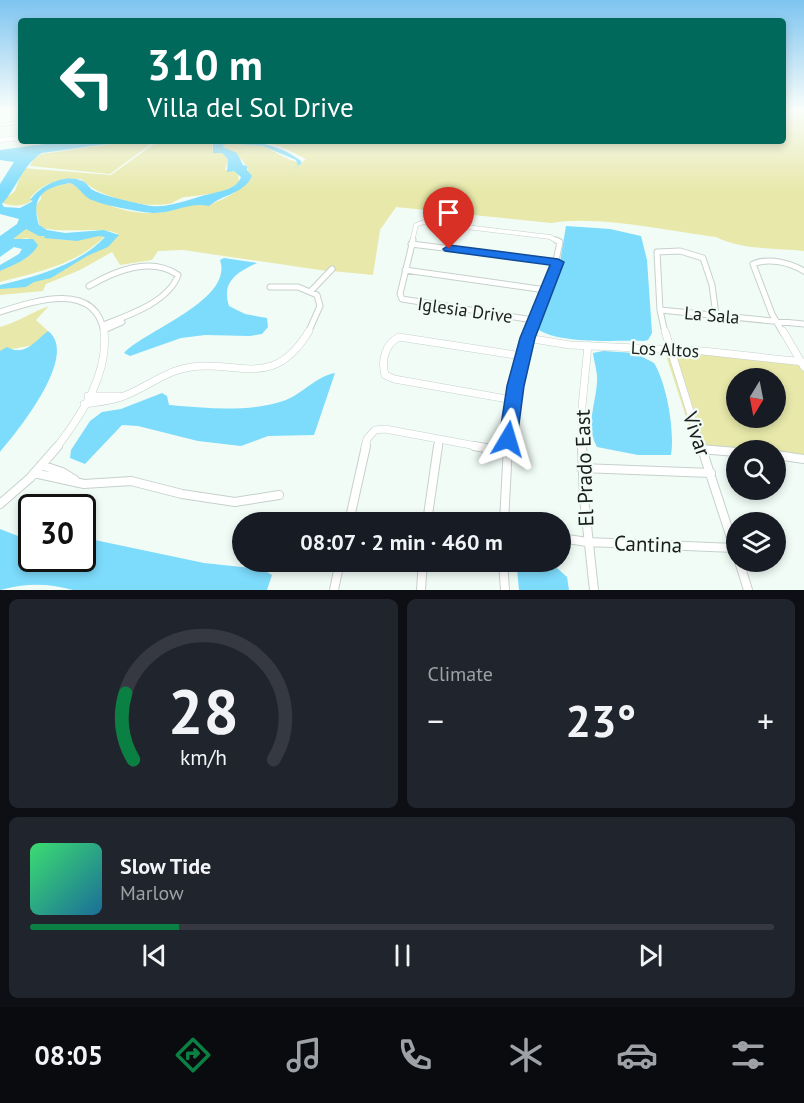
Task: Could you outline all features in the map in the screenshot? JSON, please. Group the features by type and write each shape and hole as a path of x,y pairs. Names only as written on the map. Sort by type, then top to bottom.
{"street":[{"path":"0,140 18,138"},
{"name":"Iglesia Drive","path":"533,320 406,301 400,296 415,225 423,222 558,239 560,245 558,262"},
{"path":"411,244 558,262 533,320 522,356 513,400 507,452 504,512"},
{"path":"660,310 660,273 656,254 664,250 693,254 703,258 712,285 716,315"},
{"path":"803,363 776,321 754,263 760,261 791,265 804,271"},
{"path":"88,286 132,266 165,270 177,274 179,280 174,286 123,322 104,327"},
{"path":"311,291 332,269"},
{"path":"405,270 546,290"},
{"path":"86,400 108,401 135,392 182,369 255,370 274,366 288,359 303,344 319,307 319,299 311,291 283,286 270,287"},
{"path":"0,312 39,302 74,299 91,305 104,327 104,358 86,400 65,436 34,473 0,504"},
{"name":"La Sala","path":"669,349 660,310 804,324"},
{"path":"513,400 394,379 385,375 383,368 389,344 393,338 399,337 522,356"},
{"name":"Los Altos","path":"527,338 554,343 669,349 803,363"},
{"name":"El Prado East","path":"588,345 581,407 581,468 587,542 594,590"},
{"name":"Vivar","path":"669,349 700,449 711,473 726,519"},
{"path":"351,512 367,439 372,432 385,429 507,452"},
{"path":"428,512 439,439"},
{"path":"700,449 726,451"},
{"path":"786,456 804,459"},
{"path":"41,465 62,472 79,483"},
{"path":"581,468 711,473"},
{"path":"34,473 79,483 131,480 182,494 235,502 279,495"},
{"name":"Cantina","path":"571,540 726,549"},
{"path":"334,590 338,572"},
{"path":"421,590 422,572"},
{"path":"503,572 504,590"},
{"path":"742,572 748,590"}],"green space":[{"path":"786,138 804,138 804,251 759,248 736,244 716,237 611,222 551,223 396,207 380,230 373,275 332,271 335,268 331,267 327,271 183,250 158,251 152,260 120,265 112,252 80,270 46,284 43,291 0,295 0,288 55,275 116,238 118,234 103,230 60,230 40,227 35,206 41,199 41,193 55,185 71,183 103,203 127,211 165,212 193,205 211,204 235,192 248,181 246,165 223,144 252,144 270,149 291,160 302,162 306,159 271,144 786,144"},
{"path":"111,144 151,144 110,174 30,166 34,158 42,154"},
{"path":"154,144 212,144 213,153 222,153 229,157 225,170 238,173 239,182 221,191 180,198 170,203 157,205 122,200 89,186 81,179 67,179 41,188 30,198 32,200 25,204 13,205 1,202 15,191 23,168 111,175"},
{"path":"25,228 63,240 105,236 94,246 69,261 0,282 0,270 35,241 27,238 10,241"},
{"path":"49,306 36,320 48,331 35,345 0,351 0,327"},
{"path":"663,346 798,359 804,369 804,462 786,460 786,440 726,440 726,451 697,451"}],"water":[{"path":"45,144 106,144 42,153 25,170 2,204 4,207 20,208 33,201 30,200 47,185 68,178 83,181 104,195 151,206 173,204 224,190 236,184 241,177 234,171 227,172 228,159 222,153 213,153 213,144 224,144 223,147 237,153 252,176 244,187 209,206 195,205 162,213 141,212 100,203 88,198 70,183 53,187 41,195 38,200 36,207 39,225 47,230 65,233 104,230 119,235 108,247 87,256 51,278 34,282 26,287 0,289 0,285 42,274 70,262 83,255 105,237 99,236 77,241 44,238 45,236 39,236 26,229 13,239 33,239 38,245 35,250 16,264 0,271 0,265 19,254 22,249 14,247 0,257 0,236 17,224 19,219 0,214 0,184 14,162 0,160 0,150"},
{"path":"238,144 270,145 291,154 301,161 301,164 298,166 296,160 263,146"},
{"path":"566,226 610,229 641,236 647,260 652,333 648,340 572,339 558,337 536,328 534,320 539,316 559,268"},
{"path":"224,258 257,263 237,274 229,284 227,298 229,306 245,314 267,318 268,327 262,334 205,335 181,338 130,356 124,353 202,301 214,288 221,275 220,260"},
{"path":"48,331 56,342 56,357 51,375 31,411 0,452 0,351 7,347 19,350 29,347"},
{"path":"603,351 635,353 654,363 663,383 669,408 672,434 671,455 638,455 597,447 591,423 597,379 593,353"},
{"path":"335,373 314,435 268,436 241,446 198,441 138,426 122,425 85,464 70,458 71,450 90,421 102,412 121,409 162,393 167,396 169,405 258,407 286,400 322,378"},
{"path":"0,529 18,536 18,572 96,572 96,540 204,563 232,566 232,572 267,572 272,575 267,590 73,590 36,585 0,590"},
{"path":"517,572 561,572 567,577 569,590 519,590"}],"route":[{"path":"449,249 558,262 527,338 516,386 508,439"}]}
